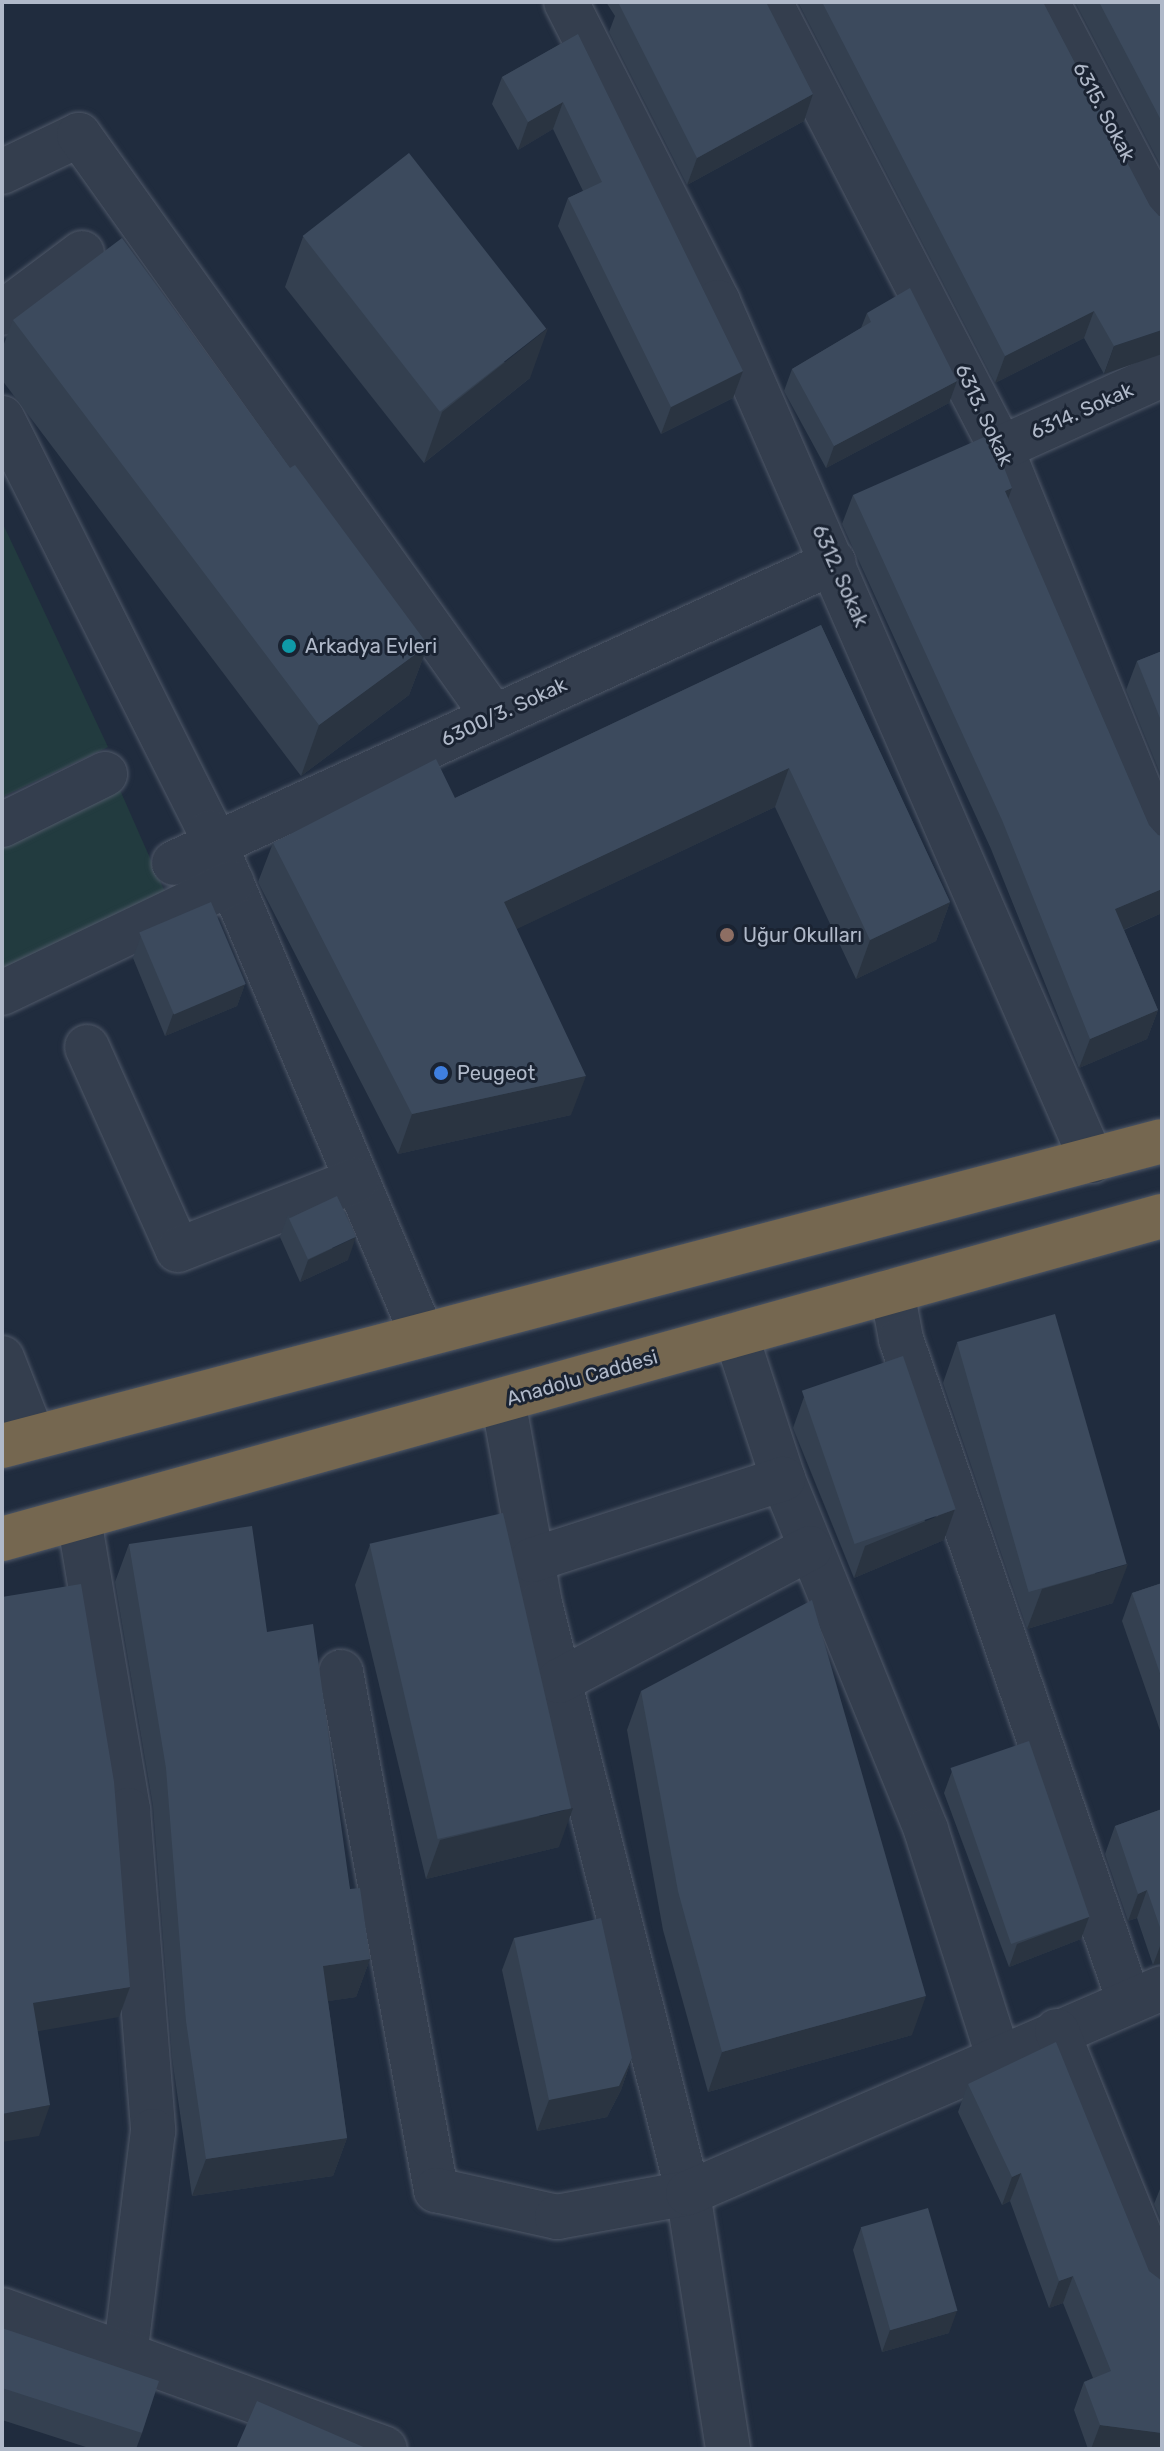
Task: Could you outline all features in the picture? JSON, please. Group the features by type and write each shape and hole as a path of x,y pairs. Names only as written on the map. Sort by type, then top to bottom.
{"highway":[{"path":"18,1442 421,1332 1162,1141"},
{"name":"Anadolu Caddesi","path":"2,1539 1162,1216"}],"street":[{"name":"6312. Sokak","path":"566,2 718,302 834,562 1092,1161"},
{"name":"6313. Sokak","path":"770,2 1001,448 1162,844"},
{"name":"6315. Sokak","path":"1047,2 1162,222"},
{"path":"2,172 79,135 494,717"},
{"path":"2,313 82,253"},
{"name":"6314. Sokak","path":"1001,448 1162,375"},
{"path":"2,418 224,864 421,1332"},
{"name":"6300/3. Sokak","path":"174,863 224,864 494,717 834,562"},
{"path":"2,825 105,774"},
{"path":"2,993 224,864"},
{"path":"87,1047 178,1250 357,1180"},
{"path":"341,1672 436,2190 557,2217 688,2193 998,2055 1146,1994 901,1339 892,1291"},
{"path":"736,1335 783,1479 926,1830 998,2055"},
{"path":"2,1358 18,1442"},
{"path":"503,1400 532,1560 559,1681 688,2193 728,2449"},
{"path":"532,1560 783,1479"},
{"path":"79,1519 128,1810 153,2131 125,2356"},
{"path":"559,1681 810,1548"},
{"path":"1057,2031 1145,2185 1162,2289"},
{"path":"2,2310 385,2449"}],"green space":[{"path":"2,522 108,747 2,797"},
{"path":"120,790 172,908 2,984 2,843"}],"building":[{"path":"766,2 813,94 697,158 619,4"},
{"path":"822,2 1043,2 1150,206 1162,216 1162,330 1114,346 1094,311 1005,356"},
{"path":"1099,2 1162,2 1162,122"},
{"path":"578,34 743,371 671,407 568,198 602,182 563,102 528,122 502,77"},
{"path":"409,153 546,329 440,412 303,236"},
{"path":"122,238 290,468 295,465 428,645 319,725 13,320"},
{"path":"910,288 957,381 834,446 792,369 871,322 867,313"},
{"path":"991,434 1012,488 1005,491 1149,825 1162,836 1162,889 1115,909 1158,1010 1090,1039 1002,820 853,495"},
{"path":"821,625 950,902 870,940 789,768 504,902 586,1076 412,1114 273,843 436,759 455,798"},
{"path":"1162,651 1162,723 1137,661"},
{"path":"211,902 246,984 174,1014 139,932"},
{"path":"337,1196 356,1237 308,1259 289,1218"},
{"path":"1055,1314 1127,1564 1029,1592 957,1342"},
{"path":"903,1356 956,1509 855,1544 802,1391"},
{"path":"503,1513 571,1808 438,1839 370,1544"},
{"path":"252,1526 267,1632 313,1624 350,1889 360,1888 370,1959 323,1966 347,2138 206,2159 186,2021 166,1768 129,1544"},
{"path":"1162,1583 1162,1679 1132,1593"},
{"path":"81,1584 114,1782 130,1987 33,2003 50,2105 2,2114 2,1597"},
{"path":"812,1600 926,1996 722,2052 678,1891 641,1691"},
{"path":"1029,1741 1090,1917 1011,1944 951,1768"},
{"path":"1162,1809 1162,1933 1147,1890 1138,1894 1115,1826"},
{"path":"601,1918 632,2058 619,2086 549,2100 514,1938"},
{"path":"1056,2042 1149,2271 1162,2281 1162,2433 1100,2425 1084,2382 1111,2371 1073,2276 1059,2281 1021,2173 1012,2177 968,2084"},
{"path":"928,2208 957,2311 890,2330 861,2227"},
{"path":"2,2328 159,2381 142,2433 2,2388"},
{"path":"257,2401 368,2449 236,2449"}],"place":[{"name":"Arkadya Evleri","path":"289,646"},
{"name":"Uğur Okulları","path":"727,935"},
{"name":"Peugeot","path":"441,1073"}]}
